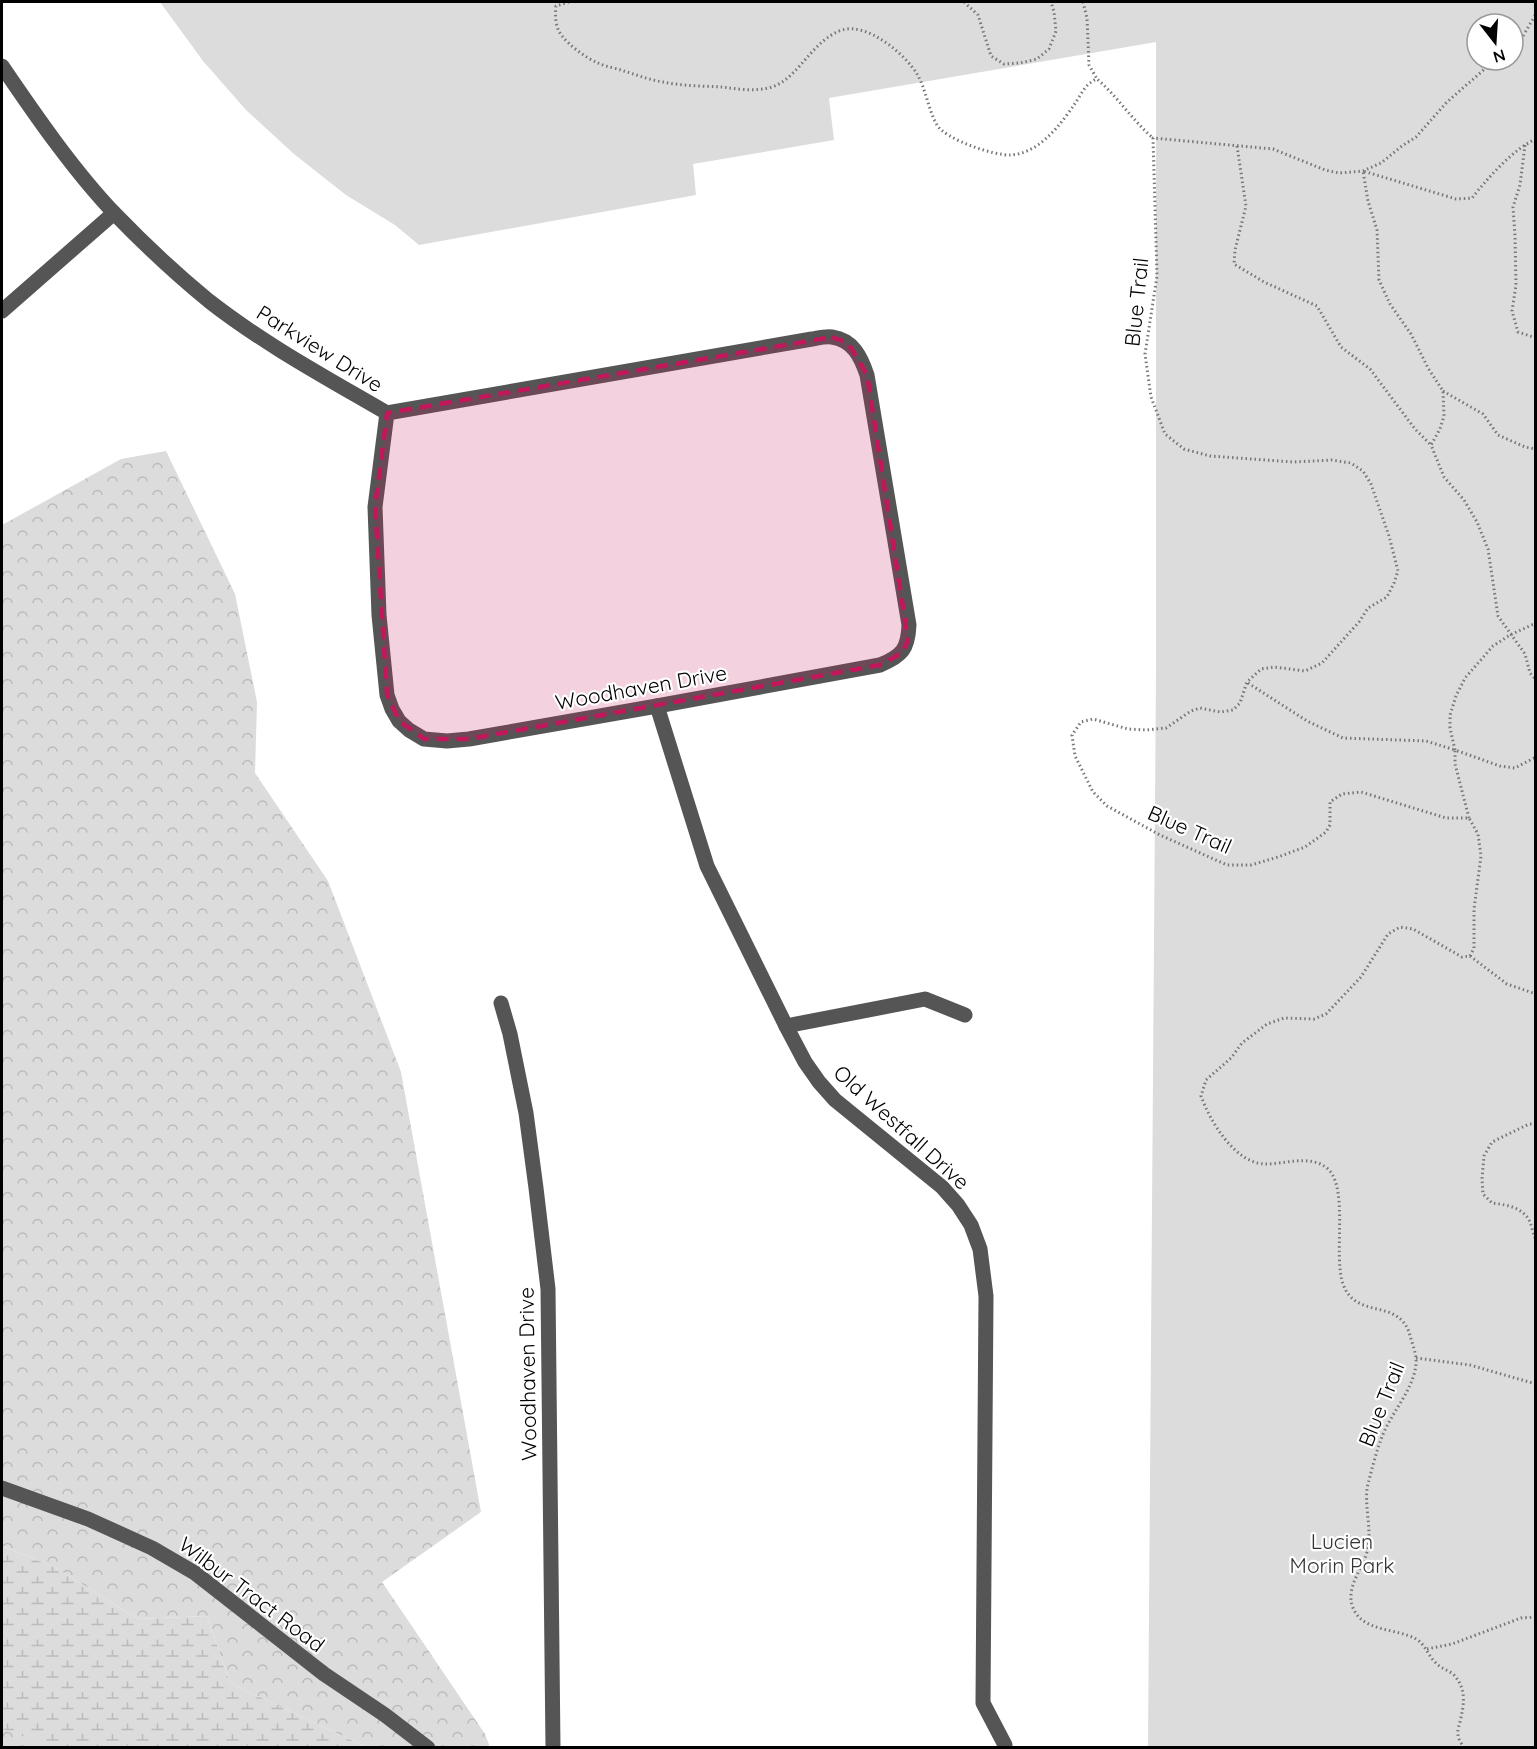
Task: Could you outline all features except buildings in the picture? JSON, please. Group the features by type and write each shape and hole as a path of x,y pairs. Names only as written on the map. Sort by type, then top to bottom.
{"street":[{"name":"Parkview Drive","path":"2,66 37,117 114,213 168,266 210,302 251,331 387,413 812,339 832,337 848,343 861,357"},
{"path":"2,311 114,213"},
{"name":"Woodhaven Drive","path":"387,413 375,507 378,604 387,695 399,721 424,739 447,741 469,739 880,665 902,653 908,640 909,625 867,375 861,357"},
{"name":"Old Westfall Drive","path":"657,706 707,866 786,1026 819,1082 835,1100 942,1186 971,1225 980,1249 986,1296 982,1703 1005,1745"},
{"path":"786,1026 925,999 965,1015"},
{"name":"Woodhaven Drive","path":"501,1004 510,1034 526,1113 548,1289 553,1748"},
{"name":"Wilbur Tract Road","path":"2,1488 88,1519 152,1548 195,1573 324,1674 385,1715 428,1748"}],"path":[{"path":"569,2 556,6 555,21 561,35 576,48 598,63 663,82 751,90 773,86 789,77 812,50 843,30 855,29 871,34 896,49 917,74 937,126 950,136 980,149 1011,155 1032,148 1049,136 1090,82 1096,79"},
{"path":"964,2 978,15 991,56 1004,64 1037,59 1049,49 1056,31 1051,2"},
{"path":"1083,2 1087,18 1089,65 1096,79 1113,93 1136,124 1153,138 1273,149 1325,170 1339,173 1363,171 1381,163 1416,137 1447,102 1481,72"},
{"path":"1525,33 1536,14"},
{"name":"Blue Trail","path":"1153,138 1157,276 1145,354 1152,396 1165,434 1184,449 1210,456 1293,462 1332,460 1351,463 1363,471 1371,484 1398,571 1387,597 1368,609 1322,663 1305,671 1274,667 1261,669 1247,682 1240,703 1233,710 1220,712 1200,708 1191,711 1166,728 1128,729 1093,719 1082,722 1072,735 1075,756 1093,792 1107,806 1160,835 1227,865 1251,865 1305,847 1326,832 1330,825 1330,802 1342,794 1361,792 1446,818 1469,818"},
{"path":"1363,171 1456,199 1472,198 1484,182 1525,144 1536,139"},
{"path":"1525,144 1520,185 1513,207 1516,285 1512,311 1518,332 1536,338"},
{"path":"1237,146 1246,206 1235,250 1234,264 1264,282 1317,306 1341,347 1370,369 1415,429 1431,445 1444,477 1464,500 1478,522 1488,549 1498,616 1525,654 1530,673 1536,680"},
{"path":"1363,171 1368,201 1377,230 1379,280 1390,304 1411,334 1428,368 1443,392 1483,414 1498,435 1525,447 1536,449"},
{"path":"1431,445 1444,416 1443,392"},
{"path":"1536,623 1493,646 1466,678 1456,696 1450,715 1455,764 1469,818 1481,845 1474,909 1474,948 1470,956 1507,984 1536,994"},
{"path":"1247,682 1306,721 1343,738 1426,741 1500,766 1515,768 1536,757"},
{"name":"Blue Trail","path":"1464,1748 1458,1735 1465,1700 1462,1685 1452,1673 1436,1664 1427,1649 1416,1639 1365,1623 1353,1608 1351,1596 1353,1584 1367,1552 1370,1530 1367,1488 1382,1436 1415,1372 1416,1358 1408,1332 1403,1320 1394,1314 1358,1304 1348,1294 1343,1283 1338,1242 1338,1188 1328,1169 1302,1160 1265,1164 1250,1161 1240,1154 1218,1130 1206,1111 1201,1096 1206,1080 1231,1058 1242,1043 1267,1024 1284,1018 1314,1019 1326,1014 1361,977 1388,934 1400,927 1413,929 1462,957 1470,956"},
{"path":"1536,1124 1529,1124 1492,1142 1484,1156 1482,1179 1483,1194 1492,1203 1508,1205 1521,1210 1529,1221 1536,1240"},
{"path":"1416,1358 1470,1365 1536,1384"},
{"path":"1427,1649 1452,1644 1521,1618 1536,1617"}],"highlighted area":[{"path":"832,337 848,343 867,375 908,640 902,653 880,665 469,739 424,739 399,721 387,695 375,507 387,413"}],"green space":[{"name":"Lucien Morin Park","path":"160,2 1535,2 1535,1747 1148,1747 1156,673 1156,42 829,98 834,140 693,164 696,195 419,245 395,225 346,195 294,154 246,110 203,61"},
{"path":"166,451 235,594 257,702 255,773 328,881 401,1072 481,1512 382,1582 485,1734 490,1747 366,1747 230,1683 207,1616 138,1619 54,1567 2,1546 2,525 121,459"},
{"path":"2,1546 54,1567 138,1619 207,1616 230,1683 366,1747 55,1748 2,1729"},
{"path":"2,1729 55,1747 2,1747"}]}
